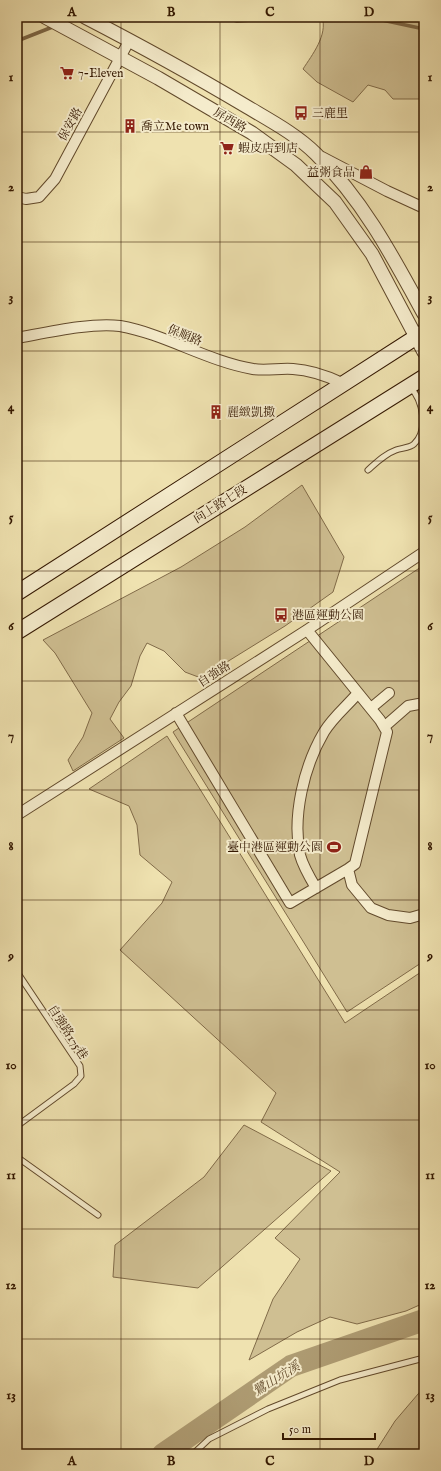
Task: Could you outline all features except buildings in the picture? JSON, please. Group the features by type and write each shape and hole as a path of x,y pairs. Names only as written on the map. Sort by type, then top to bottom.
{"main road":[{"path":"17,593 420,334"},
{"name":"向上路七段","path":"17,632 424,377"}],"street":[{"name":"屏西路","path":"45,17 121,57 252,133 296,165 330,196 372,254 420,334 424,352"},
{"name":"屏西路","path":"87,18 214,87 281,127 316,154 346,187 377,228 424,314"},
{"name":"保安路","path":"17,197 26,199 39,197 55,179 129,40"},
{"name":"屏西路","path":"316,154 387,191 424,208"},
{"name":"保順路","path":"17,338 82,327 118,326 139,331 202,355 254,369 294,369 318,373 342,383"},
{"name":"自強路","path":"17,815 307,630 424,552"},
{"path":"176,714 290,903 348,869 355,864 387,732 371,708 307,630"},
{"path":"316,888 301,856 298,838 302,792 315,751 324,732 336,716 358,693"},
{"path":"371,708 389,693"},
{"path":"384,727 408,706 424,702"},
{"path":"348,869 352,885 371,908 388,915 410,918 424,914"}],"lane":[{"path":"368,470 381,458 396,450 413,445 422,433 420,401 417,393 410,386"},
{"name":"自強路175巷","path":"17,972 80,1066 81,1076 74,1084 17,1126"},
{"path":"17,983 22,980"},
{"path":"17,1158 98,1215"},
{"path":"193,1454 209,1439 268,1409 340,1380 424,1358"}],"shaded area":[{"path":"322,17 424,17 424,99 393,99 385,90 368,85 353,102 317,82 303,69 315,51 321,38 323,31"},
{"path":"302,485 344,557 333,592 285,626 201,678 185,672 164,651 147,643 140,656 131,686 119,702 110,719 124,738 73,771 68,760 83,737 92,713 55,653 43,640 181,567 245,527"},
{"name":"臺中港區運動公園","path":"424,565 424,961 347,1012 173,732"},
{"path":"167,736 345,1023 424,970 424,1303 406,1311 357,1324 330,1317 297,1332 249,1360 273,1299 300,1259 275,1238 340,1172 261,1122 276,1093 120,950 162,903 172,882 140,855 137,825 129,806 89,789"},
{"path":"244,1125 331,1171 198,1288 113,1277 115,1245 204,1177"},
{"path":"424,1387 424,1454 374,1454 395,1421"}],"waterway":[{"path":"64,23 80,17"},
{"path":"222,17 237,21 295,17"},
{"path":"368,17 424,29"},
{"path":"17,41 55,26"},
{"name":"鷺山坑溪","path":"163,1454 291,1366 424,1320"}],"place":[{"name":"7-Eleven","path":"67,73"},
{"name":"三鹿里","path":"301,113"},
{"name":"喬立Me town","path":"130,126"},
{"name":"蝦皮店到店","path":"227,148"},
{"name":"益粥食品","path":"366,172"},
{"name":"麗緻凱撒","path":"216,412"},
{"name":"港區運動公園","path":"281,615"},
{"name":"臺中港區運動公園","path":"334,847"}]}
